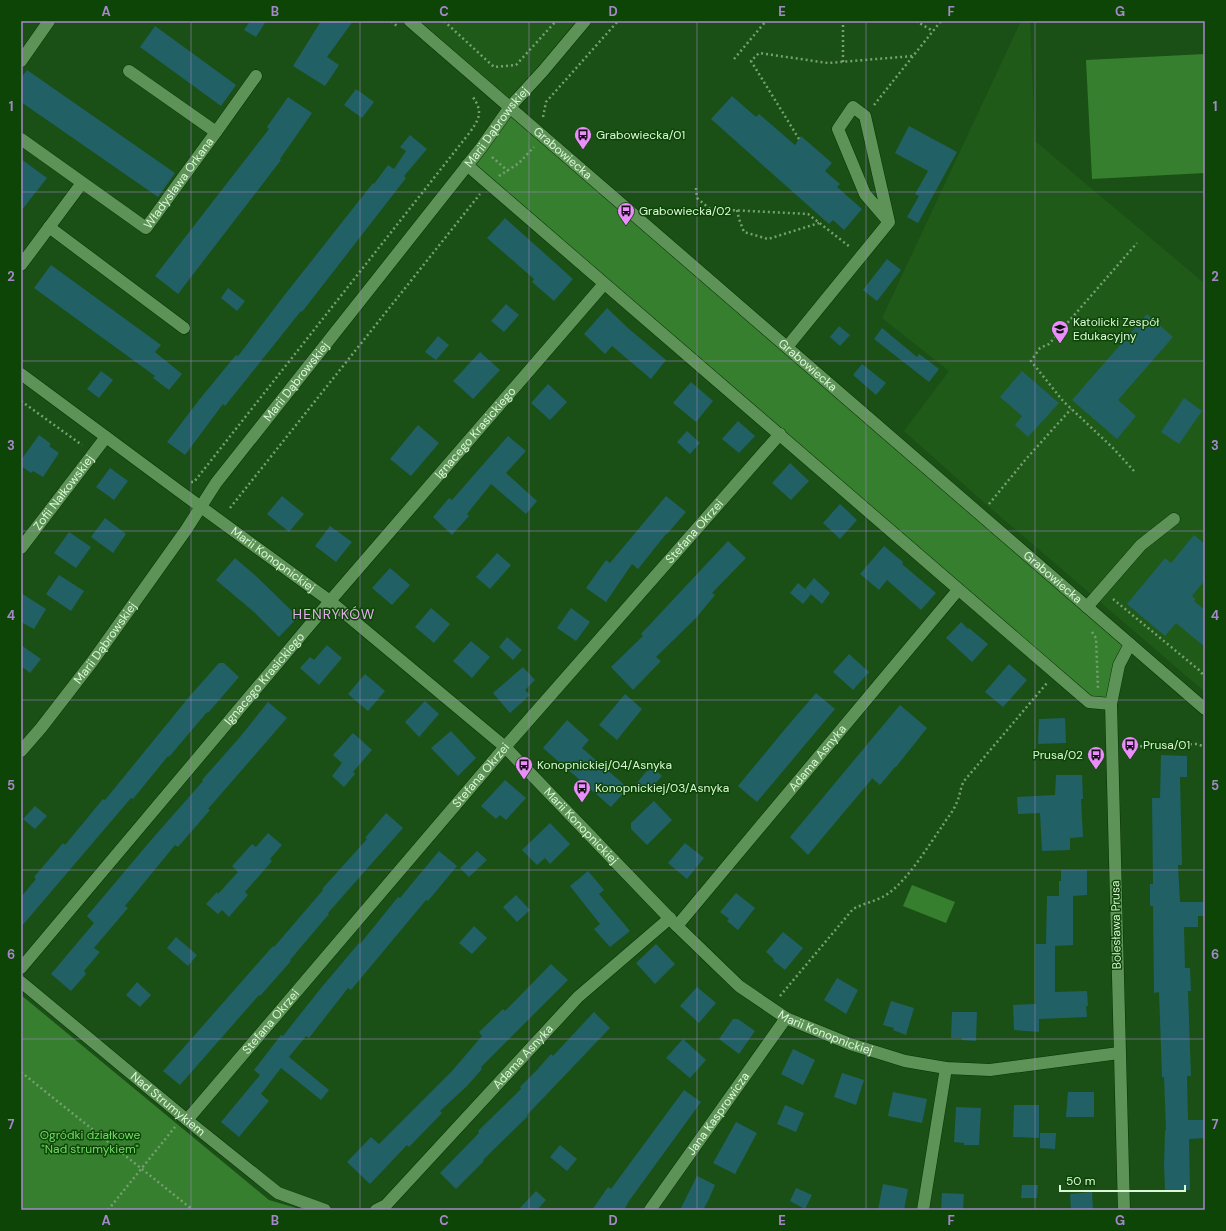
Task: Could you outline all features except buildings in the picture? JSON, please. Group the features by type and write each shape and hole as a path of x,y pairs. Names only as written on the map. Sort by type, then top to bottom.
{"street":[{"path":"21,61 49,21"},
{"name":"Grabowiecka","path":"410,21 1205,710"},
{"name":"Marii Dąbrowskiej","path":"21,751 41,728 92,662 201,508 216,483 467,165 510,107 543,71 585,21"},
{"name":"Władysława Orkana","path":"129,71 216,132"},
{"name":"Władysława Orkana","path":"21,140 146,228 256,76"},
{"path":"853,107 865,116 889,222 864,194 838,129 853,107"},
{"path":"467,165 1089,702 1111,704"},
{"path":"21,265 82,183"},
{"path":"787,347 889,222"},
{"path":"49,227 184,328"},
{"name":"Ignacego Krasickiego","path":"21,968 330,601 604,284"},
{"name":"Marii Konopnickiej","path":"21,374 201,508 330,601 505,747 674,922 739,986 786,1018 850,1044 905,1061 946,1068 990,1070 1119,1053"},
{"name":"Stefana Okrzei","path":"185,1119 505,747 780,434"},
{"name":"Zofii Nałkowskiej","path":"21,548 106,437"},
{"path":"1087,607 1141,544 1174,519"},
{"name":"Adama Asnyka","path":"386,1208 578,997 674,922 958,590"},
{"name":"Bolesława Prusa","path":"1124,1210 1111,704 1119,665 1130,644"},
{"name":"Nad Strumykiem","path":"21,982 185,1119 278,1193 325,1210"},
{"name":"Jana Kasprowicza","path":"650,1210 786,1018"},
{"path":"923,1210 946,1068"}],"path":[{"path":"391,21 403,32"},
{"path":"444,21 494,67 516,65 556,21"},
{"path":"541,123 546,102 618,21"},
{"path":"734,59 766,21"},
{"path":"843,21 843,62"},
{"path":"916,21 933,31"},
{"path":"865,116 941,21"},
{"path":"799,139 751,62 759,53 828,63 913,56"},
{"path":"186,482 194,482 467,136 479,119 477,104 470,93"},
{"path":"230,508 488,184 519,164 534,147"},
{"path":"487,153 508,171"},
{"path":"696,188 697,198 710,209 808,214 862,256"},
{"path":"737,210 744,232 768,239 819,223"},
{"path":"1134,471 1113,448 1070,409 1031,361 1040,348 1049,344 1137,243"},
{"path":"988,506 1026,459 1070,409"},
{"path":"1102,590 1199,670 1205,677"},
{"path":"777,999 853,909 870,903 889,893 901,881 923,854 952,812 958,800 961,786 964,781 1055,673"},
{"path":"1112,747 1196,744 1205,746"},
{"path":"21,1072 193,1210"},
{"path":"108,1210 185,1119"}],"shaded area":[{"path":"410,21 585,21 510,107"},
{"name":"Katolicki Zespół Edukacyjny","path":"1021,21 1030,21 1035,141 1205,284 1205,692 988,506 904,431 949,371 882,318"}],"green space":[{"path":"1205,54 1205,173 1092,179 1086,60"},
{"path":"510,107 1130,644 1111,704 1099,703 467,165"},
{"path":"912,885 955,902 946,923 903,906"},
{"name":"Ogródki działkowe \"Nad strumykiem\"","path":"21,995 269,1200 303,1210 21,1210"}],"place":[{"name":"Grabowiecka/01","path":"583,150"},
{"name":"Grabowiecka/02","path":"626,226"},
{"name":"Katolicki Zespół Edukacyjny","path":"1060,344"},
{"name":"Prusa/01","path":"1130,760"},
{"name":"Prusa/02","path":"1096,770"},
{"name":"Konopnickiej/04/Asnyka","path":"524,780"},
{"name":"Konopnickiej/03/Asnyka","path":"582,803"}],"district":[{"name":"HENRYKÓW","path":"334,614"}]}
